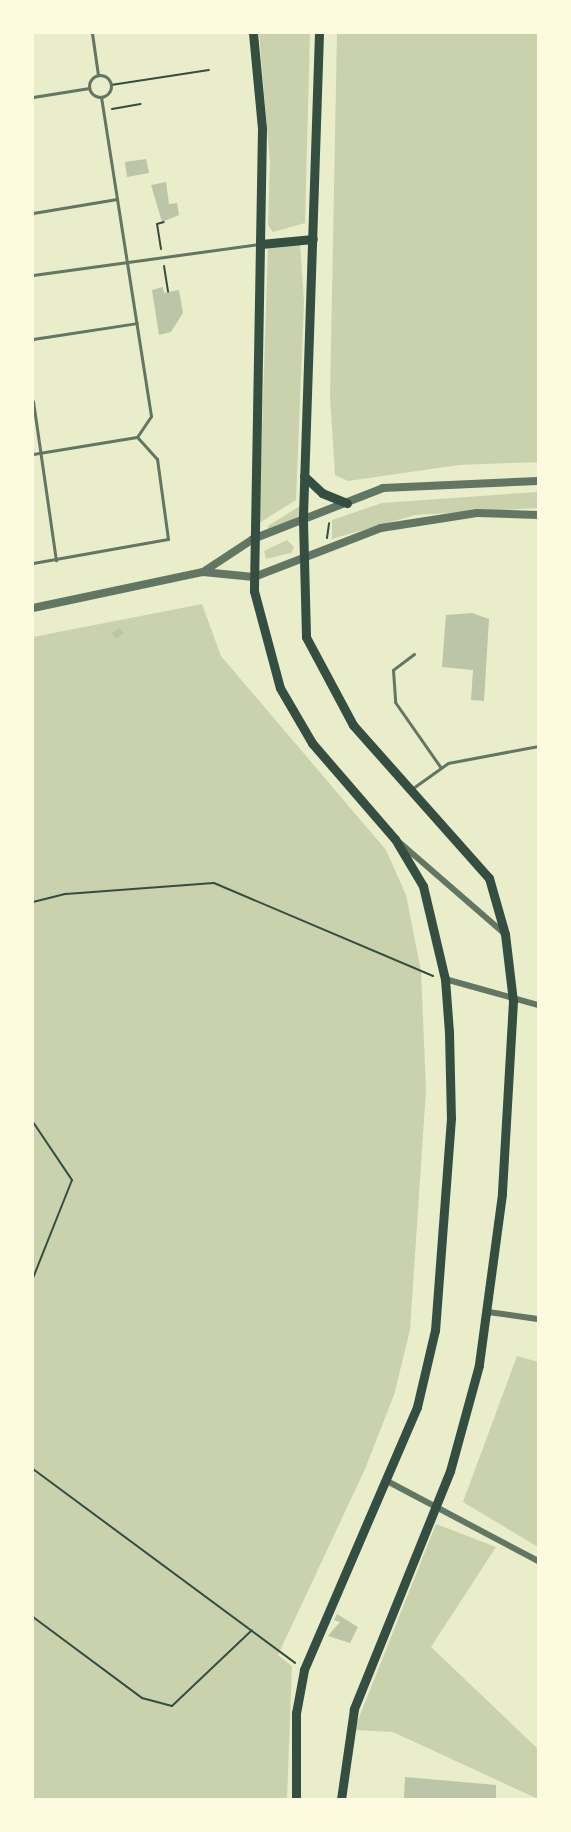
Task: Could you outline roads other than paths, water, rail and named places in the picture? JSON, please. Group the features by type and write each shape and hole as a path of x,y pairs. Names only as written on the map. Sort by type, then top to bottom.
{"main road":[{"path":"253,33 262,129 254,577 280,688 312,743 395,839 423,886 445,980 451,1118 435,1330 417,1407 304,1670 296,1713 296,1799"},
{"path":"319,33 303,521 306,637 353,725 489,878 506,934 513,1001 512,1078 488,1312 467,1419 436,1504 354,1709 341,1799"},
{"path":"261,244 313,239"},
{"path":"304,476 322,493 346,503"}],"street":[{"path":"203,572 253,539 383,488 538,481"},
{"path":"33,608 203,572 254,577 381,528 477,513 538,515"},
{"path":"395,839 506,934"},
{"path":"445,980 513,1001 538,1005"},
{"path":"488,1312 538,1319"},
{"path":"387,1481 436,1504 538,1561"}],"lane":[{"path":"92,33 98,75 111,86 101,97"},
{"path":"89,88 98,75"},
{"path":"33,97 89,88 101,97 151,416 137,437 33,454"},
{"path":"33,213 117,199"},
{"path":"33,275 261,244"},
{"path":"33,339 137,323"},
{"path":"33,401 56,560"},
{"path":"33,564 168,539 157,459 137,437"},
{"path":"414,654 393,670 395,702 441,768"},
{"path":"411,789 441,768 538,746"}]}
